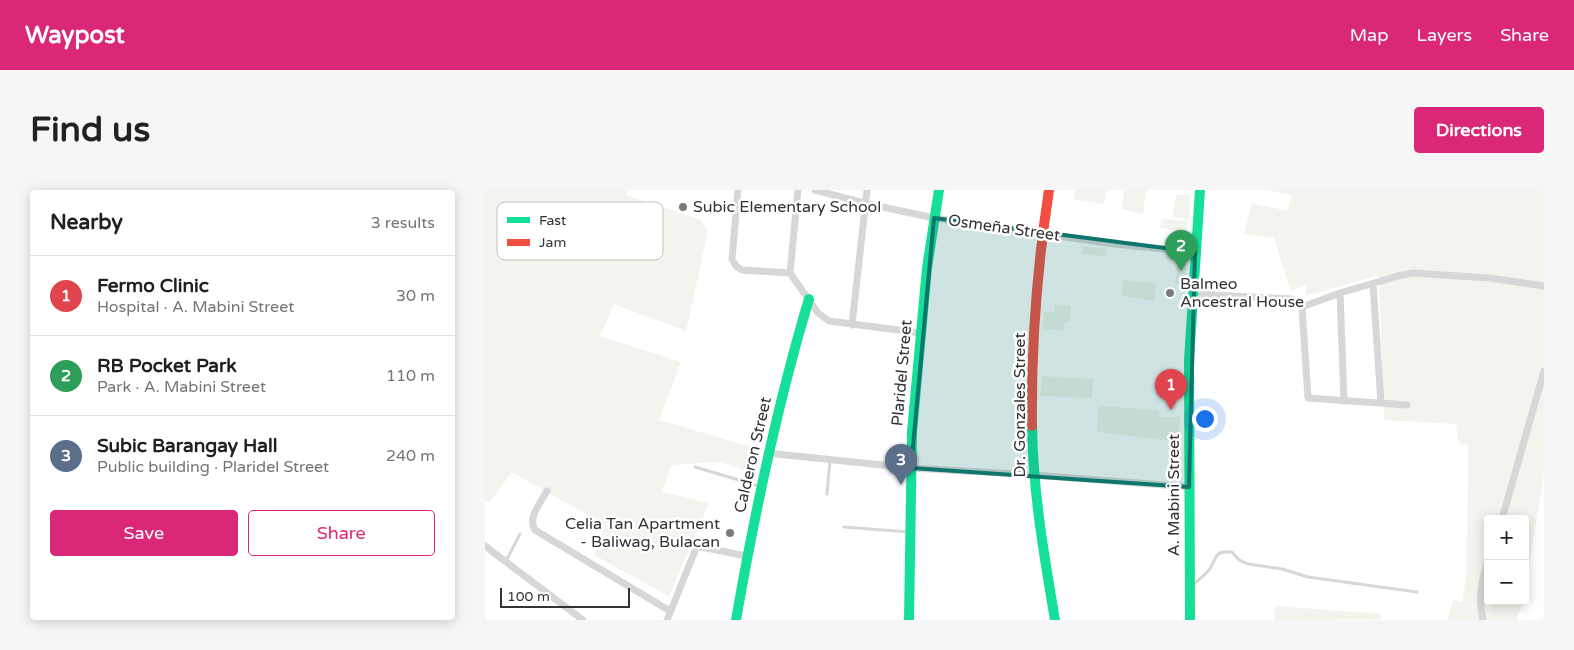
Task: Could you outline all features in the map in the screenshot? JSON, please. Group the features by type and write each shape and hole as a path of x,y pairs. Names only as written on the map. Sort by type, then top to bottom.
{"street":[{"path":"738,190 732,259 736,266 742,270 790,273"},
{"path":"798,190 790,273 818,313 829,322 921,333"},
{"name":"Osmeña Street","path":"815,190 934,218 1114,244 1195,252"},
{"path":"852,325 864,203 867,190"},
{"name":"Plaridel Street","path":"909,620 912,432 921,333 939,190"},
{"name":"Dr. Gonzales Street","path":"1049,190 1042,234 1036,298 1032,394 1034,475 1042,541 1055,620"},
{"name":"A. Mabini Street","path":"1190,620 1189,368 1200,190"},
{"path":"1302,307 1340,293 1398,276 1425,273 1489,278 1544,286"},
{"path":"1373,284 1381,403"},
{"path":"1340,293 1344,401"},
{"path":"1194,294 1291,299 1298,302 1302,307 1308,398 1407,405"},
{"name":"Calderon Street","path":"736,620 767,453 809,299"},
{"path":"1503,515 1544,371"},
{"path":"767,453 911,468 1189,487"},
{"path":"547,490 532,519 532,525 535,530 670,611"},
{"path":"485,546 583,620"},
{"path":"667,620 697,546 747,556"},
{"path":"1483,620 1480,591 1484,576"}],"lane":[{"path":"827,494 830,460"},
{"path":"695,467 761,486"},
{"path":"845,527 911,532"},
{"path":"506,562 520,534"},
{"path":"1189,588 1209,570 1217,554 1223,551 1232,552 1239,560 1248,564 1282,569 1308,577 1417,592"}],"highlighted area":[{"path":"934,218 1195,252 1189,487 911,468"}],"shaded area":[{"path":"485,190 628,190 626,195 647,202 497,202 497,260 663,260 663,207 701,220 708,231 686,331 614,304 600,336 681,362 659,420 758,449 754,473 719,462 671,465 662,492 709,503 669,596 594,555 605,525 512,472 489,503 485,501"},
{"path":"1075,190 1107,190 1104,204 1074,199"},
{"path":"1124,190 1146,190 1143,214 1122,209"},
{"path":"1264,190 1544,190 1544,472 1529,566 1529,515 1484,515 1484,605 1522,605 1516,620 1448,620 1453,599 1462,602 1467,573 1468,445 1459,443 1456,424 1384,420 1379,275 1306,296 1306,285 1291,291 1274,238 1244,233 1252,203 1287,211 1292,195"},
{"path":"1176,195 1190,195 1189,220 1173,217"},
{"path":"1162,219 1187,221 1185,232 1160,228"},
{"path":"1083,246 1107,249 1105,257 1082,254"},
{"path":"1178,257 1187,258 1185,285 1175,284"},
{"path":"1123,280 1156,283 1155,301 1122,296"},
{"path":"1055,305 1071,306 1070,322 1064,322 1063,331 1043,329 1044,312 1054,312"},
{"path":"1042,376 1093,379 1092,398 1040,396"},
{"path":"1098,406 1158,410 1159,417 1180,417 1179,442 1097,432"},
{"path":"1275,606 1381,614 1381,619 1397,619 1275,620"}],"traffic: fast":[{"path":"909,620 912,432 927,268 939,190"},
{"path":"1190,620 1189,360 1200,190"},
{"path":"736,620 768,458 797,339 809,299"},
{"path":"1032,426 1037,499 1055,620"}],"traffic: jam":[{"path":"1032,426 1036,308 1049,190"}],"place":[{"name":"Subic Elementary School","path":"683,207"},
{"name":"RB Pocket Park","path":"1181,271"},
{"name":"Balmeo Ancestral House","path":"1170,293"},
{"name":"Fermo Clinic","path":"1171,410"},
{"name":"Subic Barangay Hall","path":"901,485"},
{"name":"Celia Tan Apartment - Baliwag, Bulacan","path":"730,533"}]}
